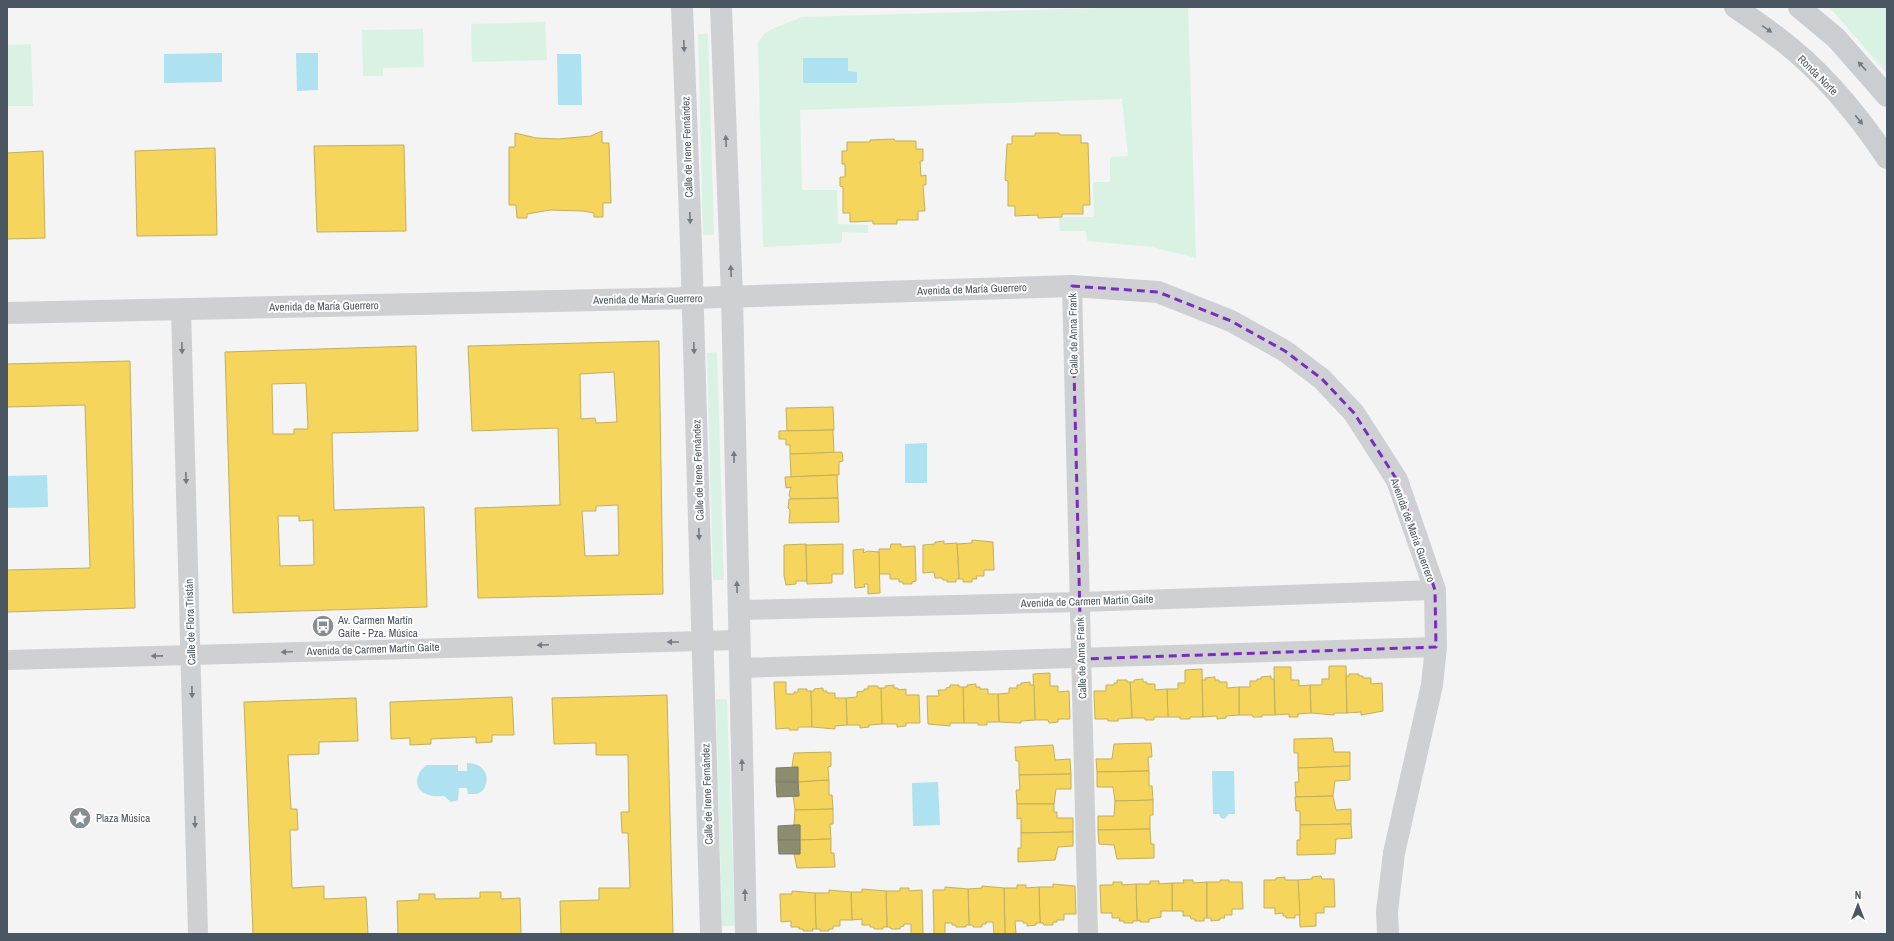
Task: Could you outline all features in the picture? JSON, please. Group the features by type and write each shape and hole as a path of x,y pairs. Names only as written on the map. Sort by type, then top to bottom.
{"main road":[{"name":"Ronda Norte","path":"1735,7 1778,37 1820,76 1861,122 1887,158"},
{"path":"1799,7 1836,38 1887,96"}],"street":[{"name":"Calle de Irene Fernández","path":"682,7 711,934"},
{"path":"721,7 732,296 746,934"},
{"name":"Avenida de María Guerrero","path":"7,313 692,298 1072,286 1158,292 1232,321 1285,351 1322,379 1354,413 1397,480 1435,590 1436,648 1432,685 1394,853 1387,911 1388,934"},
{"name":"Calle de Anna Frank","path":"1072,286 1088,934"},
{"name":"Calle de Flora Tristán","path":"182,309 198,934"},
{"name":"Avenida de Carmen Martín Gaite","path":"738,610 1080,602 1435,590"},
{"name":"Avenida de Carmen Martín Gaite","path":"7,660 740,640"},
{"path":"741,668 1436,648"}],"highlighted area":[{"path":"1072,286 1158,292 1231,321 1285,351 1322,379 1354,413 1397,480 1424,557 1435,590 1436,647 1081,659"}],"green space":[{"path":"1130,7 1188,7 1196,258 1152,247 1087,241 1086,231 1060,231 1059,217 1094,217 1093,182 1110,182 1110,157 1128,156 1122,99 800,110 802,190 837,190 838,224 868,225 868,233 842,232 842,243 763,247 758,42 765,33 802,17"},
{"path":"1828,7 1887,7 1887,74 1834,12"},
{"path":"545,22 547,60 472,62 471,24"},
{"path":"423,29 424,67 383,68 383,76 363,76 362,30"},
{"path":"698,34 708,34 714,235 703,235"},
{"path":"31,44 33,106 7,106 7,45"},
{"path":"717,352 724,580 713,580 707,353"},
{"path":"716,699 727,699 735,926 722,926"}],"water":[{"path":"222,53 222,82 164,83 164,54"},
{"path":"296,53 318,53 318,90 297,91"},
{"path":"557,54 581,54 582,105 558,105"},
{"path":"803,58 848,58 848,71 857,72 857,83 803,83"},
{"path":"927,443 927,483 905,483 905,444"},
{"path":"47,475 48,507 7,508 7,476"},
{"path":"467,763 475,764 481,767 485,772 487,782 482,792 477,794 468,794 467,788 459,788 458,800 451,802 444,796 432,796 420,790 417,781 418,777 423,768 427,765 458,765 458,771 467,771"},
{"path":"1212,771 1234,771 1235,814 1229,814 1224,819 1221,818 1219,814 1213,814"},
{"path":"938,782 940,825 913,826 912,783"}],"building: Viviendas":[{"path":"602,131 602,143 609,143 611,203 603,203 603,217 594,217 594,213 583,211 550,210 527,214 527,218 517,218 516,205 509,205 509,147 515,147 515,133 536,138 558,139 591,136"},
{"path":"1035,133 1081,135 1081,143 1088,143 1090,205 1083,205 1083,214 1062,214 1062,217 1038,218 1038,215 1015,216 1015,206 1008,206 1008,181 1005,180 1007,144 1012,144 1012,136 1035,136"},
{"path":"894,139 895,141 916,141 916,149 923,149 923,161 920,161 921,176 926,175 926,185 923,185 925,211 918,211 918,220 897,220 897,224 873,224 873,221 850,222 850,213 843,213 843,187 840,186 840,177 845,177 845,164 842,164 842,151 847,151 847,142 870,142 870,140"},
{"path":"404,145 406,231 317,232 314,146"},
{"path":"215,148 217,235 137,236 135,151"},
{"path":"43,151 45,238 7,239 7,153"},
{"path":"659,341 663,594 478,598 475,508 560,505 558,428 472,431 468,346","holes":["614,372 617,422 596,423 595,418 581,419 580,374","618,505 619,555 585,556 582,511 596,511 596,506"]},
{"path":"416,346 418,431 332,433 334,510 424,507 427,607 233,613 225,352","holes":["306,383 308,429 294,429 294,434 273,434 272,384","278,516 299,516 299,521 313,520 314,565 280,566"]},
{"path":"130,361 135,608 7,612 7,570 90,568 85,405 7,407 7,364"},
{"path":"833,407 834,430 787,431 786,408"},
{"path":"833,430 834,453 790,454 790,445 786,445 786,439 779,439 779,431"},
{"path":"842,452 843,461 839,462 839,475 791,477 790,454"},
{"path":"837,475 838,498 791,499 789,495 791,487 786,488 785,477"},
{"path":"838,498 839,522 789,523 789,499"},
{"path":"972,540 993,542 994,570 984,570 984,576 976,576 977,579 972,579 972,582 963,582 963,579 959,579 957,544 972,543"},
{"path":"944,541 944,544 957,543 959,579 956,579 956,582 947,582 947,580 943,580 942,578 935,578 934,572 923,573 923,545 935,544 935,542"},
{"path":"806,544 807,581 796,581 796,584 786,585 784,575 784,545"},
{"path":"843,544 843,574 832,574 832,583 807,584 806,545"},
{"path":"891,544 901,544 901,547 915,546 916,581 912,582 912,584 903,584 903,582 899,582 899,579 890,579 890,574 879,574 879,549 890,549"},
{"path":"864,549 863,553 868,551 879,552 880,593 868,594 868,584 864,584 865,587 855,588 853,550"},
{"path":"1329,666 1346,666 1347,713 1334,713 1334,715 1311,713 1310,685 1322,685 1322,679 1329,679"},
{"path":"1274,667 1291,667 1291,680 1299,680 1299,686 1310,685 1311,713 1298,714 1298,717 1289,717 1289,714 1275,715"},
{"path":"1202,669 1203,717 1180,719 1180,717 1168,717 1167,689 1178,689 1178,683 1185,683 1185,670"},
{"path":"1050,673 1050,686 1058,686 1058,692 1069,691 1070,719 1058,719 1058,722 1049,723 1048,720 1035,720 1033,674"},
{"path":"1349,674 1359,674 1359,676 1363,676 1363,678 1371,678 1371,684 1382,683 1383,711 1361,715 1361,712 1347,713 1346,676 1349,676"},
{"path":"1271,676 1271,679 1274,679 1275,715 1253,717 1252,715 1239,715 1239,687 1250,687 1250,681 1257,681 1257,679 1261,679 1261,677"},
{"path":"1215,677 1215,680 1219,680 1219,682 1227,682 1227,688 1239,687 1239,715 1226,716 1226,718 1217,719 1217,716 1203,717 1202,680 1206,680 1205,678"},
{"path":"1143,679 1143,682 1147,682 1147,684 1155,684 1155,690 1167,689 1168,717 1154,717 1154,720 1132,718 1130,682"},
{"path":"1117,680 1127,680 1127,682 1130,682 1132,718 1118,719 1118,721 1095,719 1094,691 1106,691 1106,685 1114,685 1114,683 1117,683"},
{"path":"774,682 786,682 786,694 794,694 794,692 798,692 798,689 807,689 807,691 811,691 812,727 798,727 798,730 789,730 789,728 776,729"},
{"path":"1030,682 1030,685 1034,685 1035,720 1021,721 1021,723 999,722 998,694 1009,693 1009,688 1017,688 1017,685 1021,685 1021,683"},
{"path":"976,684 976,687 980,687 980,689 988,689 988,694 998,694 999,722 987,722 987,725 978,725 978,723 964,723 963,687"},
{"path":"894,685 894,688 898,688 898,690 906,689 906,695 919,695 920,723 906,723 906,726 897,727 897,724 882,724 881,688"},
{"path":"950,685 959,685 959,687 963,687 964,723 950,723 950,726 928,724 927,696 939,696 938,690 946,690 946,688 950,687"},
{"path":"868,686 878,686 878,688 881,688 882,724 869,725 869,727 860,728 860,725 847,725 846,698 857,697 857,692 868,689"},
{"path":"823,688 823,691 827,691 827,693 835,693 835,698 846,698 847,725 835,726 835,729 812,727 811,691 814,691 814,689"},
{"path":"667,695 673,934 561,934 560,901 599,900 599,888 630,888 628,833 622,833 621,812 629,812 628,755 596,755 596,743 554,744 552,698"},
{"path":"512,697 514,735 492,735 492,742 476,743 476,737 431,739 431,744 410,745 410,738 391,739 390,702"},
{"path":"356,698 358,741 319,742 319,754 288,755 291,809 297,809 298,830 290,830 292,888 324,886 324,899 366,897 368,934 253,934 244,702"},
{"path":"1332,738 1334,752 1350,752 1350,766 1298,768 1298,753 1294,753 1294,739"},
{"path":"1151,743 1152,757 1148,757 1149,771 1097,772 1096,759 1112,759 1114,744"},
{"path":"1053,745 1055,760 1070,759 1071,774 1019,775 1019,761 1016,761 1015,747"},
{"path":"831,752 831,766 828,767 829,780 798,782 798,767 792,767 794,753"},
{"path":"1350,766 1350,780 1335,781 1333,796 1296,797 1295,782 1299,782 1298,768"},
{"path":"1149,771 1149,786 1152,786 1153,800 1115,801 1113,787 1097,787 1097,772"},
{"path":"1071,774 1071,789 1056,789 1054,804 1017,804 1016,790 1020,790 1019,775"},
{"path":"829,780 829,795 832,795 833,809 795,810 793,796 799,796 798,782"},
{"path":"1333,796 1336,810 1351,809 1351,824 1300,825 1300,811 1296,811 1295,797"},
{"path":"1153,800 1153,815 1150,815 1150,829 1098,830 1098,816 1114,816 1115,801"},
{"path":"1017,804 1054,804 1054,812 1057,812 1057,818 1073,818 1073,832 1021,833 1021,818 1017,819"},
{"path":"833,809 833,824 830,824 831,839 800,840 800,825 794,825 795,810"},
{"path":"1351,824 1352,838 1336,839 1335,854 1297,855 1297,840 1300,840 1300,825"},
{"path":"1150,829 1151,844 1154,844 1154,858 1117,859 1114,845 1099,844 1098,830"},
{"path":"1073,832 1073,846 1058,847 1055,860 1018,862 1018,848 1021,848 1021,833"},
{"path":"831,839 831,853 834,853 835,867 797,868 794,854 800,854 800,840"},
{"path":"1321,876 1322,879 1334,879 1335,907 1324,907 1324,913 1316,913 1316,926 1300,927 1298,880 1312,879 1312,877"},
{"path":"1285,877 1285,880 1298,880 1300,915 1295,915 1295,918 1286,918 1286,916 1283,916 1283,913 1275,914 1275,908 1264,908 1264,880 1276,880 1276,878"},
{"path":"1183,880 1193,880 1193,883 1207,882 1207,918 1204,918 1204,921 1195,921 1195,919 1191,919 1190,916 1183,916 1183,911 1172,911 1172,883 1184,883"},
{"path":"1220,880 1242,882 1243,909 1232,909 1232,915 1224,915 1225,918 1211,921 1211,918 1207,918 1207,882 1220,882"},
{"path":"1150,881 1159,881 1159,884 1172,883 1172,911 1161,911 1161,917 1149,919 1149,922 1140,922 1140,920 1137,921 1136,884 1150,884"},
{"path":"1113,882 1122,882 1122,885 1136,884 1137,921 1133,921 1133,923 1124,923 1124,921 1119,921 1120,918 1112,918 1112,913 1101,913 1100,885 1113,885"},
{"path":"1053,884 1075,886 1076,914 1064,914 1064,920 1057,920 1057,922 1053,922 1053,925 1044,925 1043,923 1040,923 1039,887 1053,887"},
{"path":"1017,885 1026,885 1026,888 1039,887 1040,923 1027,926 1027,923 1023,923 1023,921 1015,921 1016,934 1005,934 1004,888 1017,888"},
{"path":"982,886 1004,888 1005,934 994,934 993,922 986,922 986,924 982,924 982,927 973,927 973,925 969,925 968,889 982,888"},
{"path":"945,887 968,889 969,925 966,925 966,927 956,927 956,925 952,925 952,923 945,923 945,934 934,934 933,890 945,890"},
{"path":"900,888 909,888 909,891 922,890 923,934 911,934 911,924 904,924 904,926 900,927 900,929 891,929 890,927 887,927 886,891 900,891"},
{"path":"862,889 886,891 887,927 883,927 883,929 874,929 874,927 870,927 870,925 862,925 862,919 852,920 851,892 862,892"},
{"path":"829,890 851,892 852,920 840,920 840,926 833,926 833,929 829,929 829,931 820,931 820,929 816,929 815,893 829,893"},
{"path":"792,891 815,893 816,929 812,929 813,931 803,931 803,929 799,929 799,927 791,927 791,921 781,922 780,894 792,894"},
{"path":"480,892 501,892 501,899 520,898 521,934 398,934 397,901 419,900 419,894 435,894 435,899 480,898"}],"building: Industria":[{"path":"798,767 798,782 776,782 776,768"},
{"path":"776,782 798,782 799,796 777,797"},
{"path":"800,825 800,840 778,840 778,826"},
{"path":"778,840 800,840 800,854 779,854"}],"place":[{"name":"Av. Carmen Martín Gaite - Pza. Música","path":"323,626"},
{"name":"Plaza Música","path":"80,818"}]}
